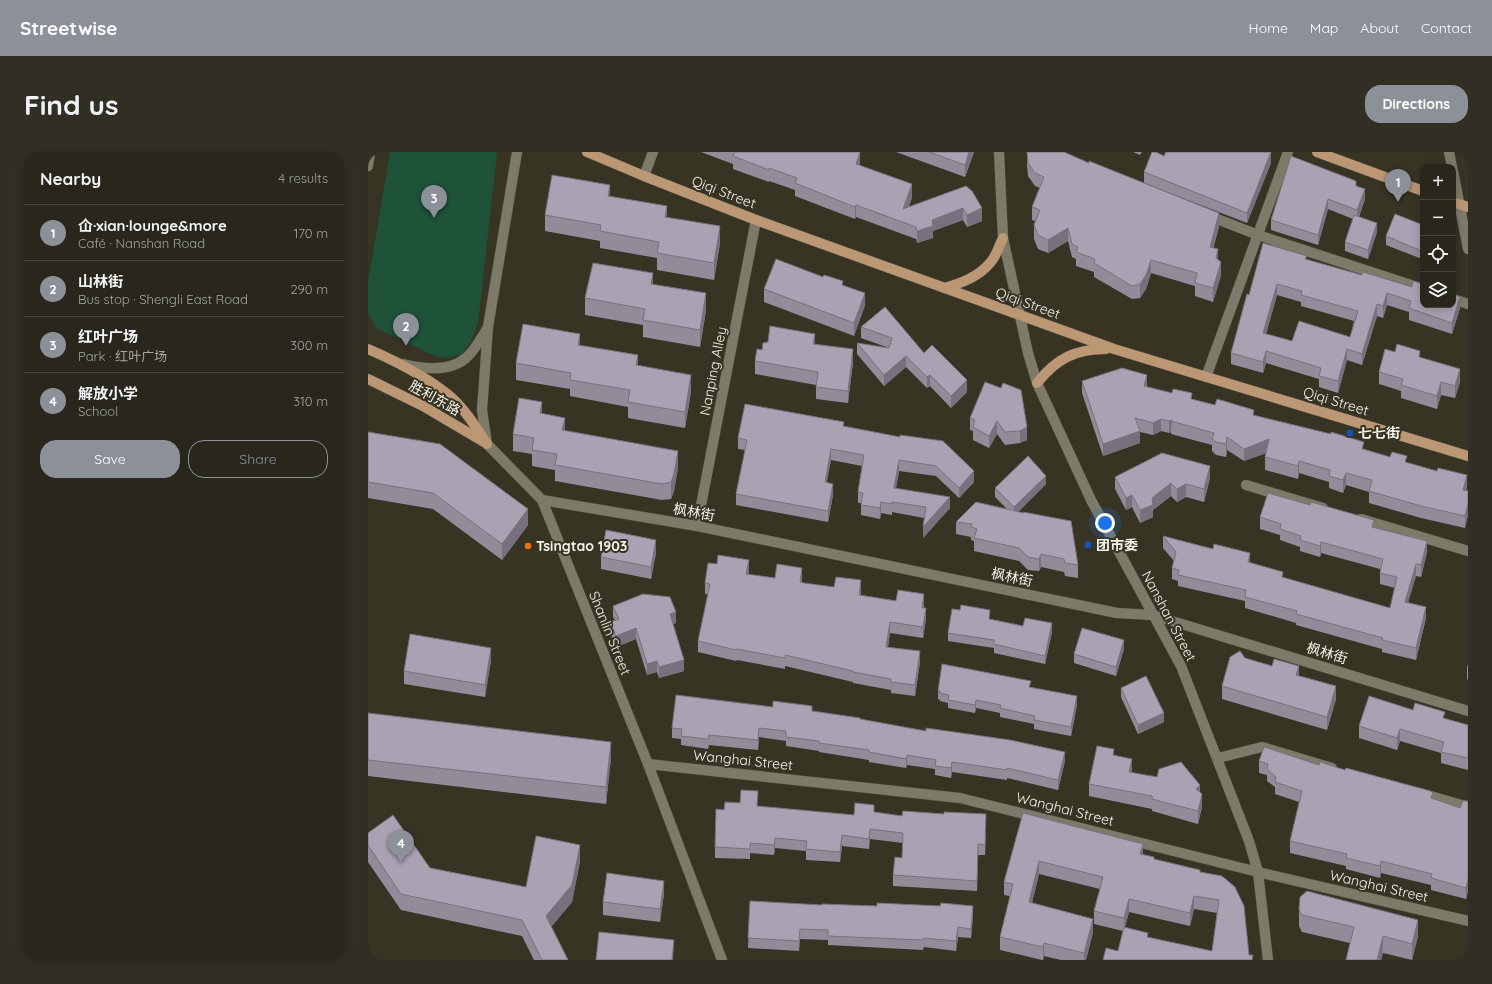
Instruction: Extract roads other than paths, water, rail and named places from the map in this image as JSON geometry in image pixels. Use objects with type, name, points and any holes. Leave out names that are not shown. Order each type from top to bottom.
[{"type":"main road","name":"Qiqi Street","points":[[587,152],[756,220],[1114,349],[1468,456]]},
{"type":"main road","points":[[1317,152],[1420,190]]},
{"type":"main road","points":[[944,288],[962,283],[979,274],[991,262],[1003,238]]},
{"type":"main road","points":[[368,349],[403,364],[447,394],[471,420],[487,444]]},
{"type":"main road","points":[[1037,383],[1045,373],[1074,353],[1090,349],[1114,349]]},
{"type":"main road","name":"胜利东路","points":[[368,379],[423,406],[487,444]]},
{"type":"street","points":[[368,166],[370,152]]},
{"type":"street","points":[[487,444],[482,410],[488,327],[517,152]]},
{"type":"street","points":[[644,176],[653,152]]},
{"type":"street","name":"Nanshan Street","points":[[1000,152],[1003,238],[1019,315],[1037,383],[1091,500],[1152,615],[1182,666],[1249,841],[1258,872],[1268,960]]},
{"type":"street","points":[[1206,377],[1288,152]]},
{"type":"street","points":[[1449,152],[1451,164]]},
{"type":"street","points":[[1456,186],[1468,249]]},
{"type":"street","points":[[1199,211],[1258,235],[1420,288]]},
{"type":"street","name":"Nanping Alley","points":[[697,526],[756,220]]},
{"type":"street","points":[[1456,300],[1468,304]]},
{"type":"street","points":[[403,364],[424,369],[440,368],[457,364],[467,357],[488,327]]},
{"type":"street","name":"Shanlin Street","points":[[487,444],[542,500],[648,764],[722,960]]},
{"type":"street","points":[[1246,485],[1330,510]]},
{"type":"street","name":"枫林街","points":[[542,500],[697,526],[1117,613],[1152,615],[1468,711]]},
{"type":"street","points":[[1353,517],[1468,552]]},
{"type":"street","points":[[1218,758],[1262,747],[1338,770]]},
{"type":"street","name":"Wanghai Street","points":[[648,764],[960,798],[1258,872],[1468,922]]},
{"type":"street","points":[[1407,790],[1468,807]]},
{"type":"place","name":"仚·xian·lounge&more","points":[[1398,202]]},
{"type":"place","name":"红叶广场","points":[[434,218]]},
{"type":"place","name":"山林街","points":[[406,346]]},
{"type":"place","name":"七七街","points":[[1350,433]]},
{"type":"place","name":"团市委","points":[[1088,545]]},
{"type":"place","name":"Tsingtao 1903","points":[[528,546]]},
{"type":"place","name":"解放小学","points":[[401,863]]}]
